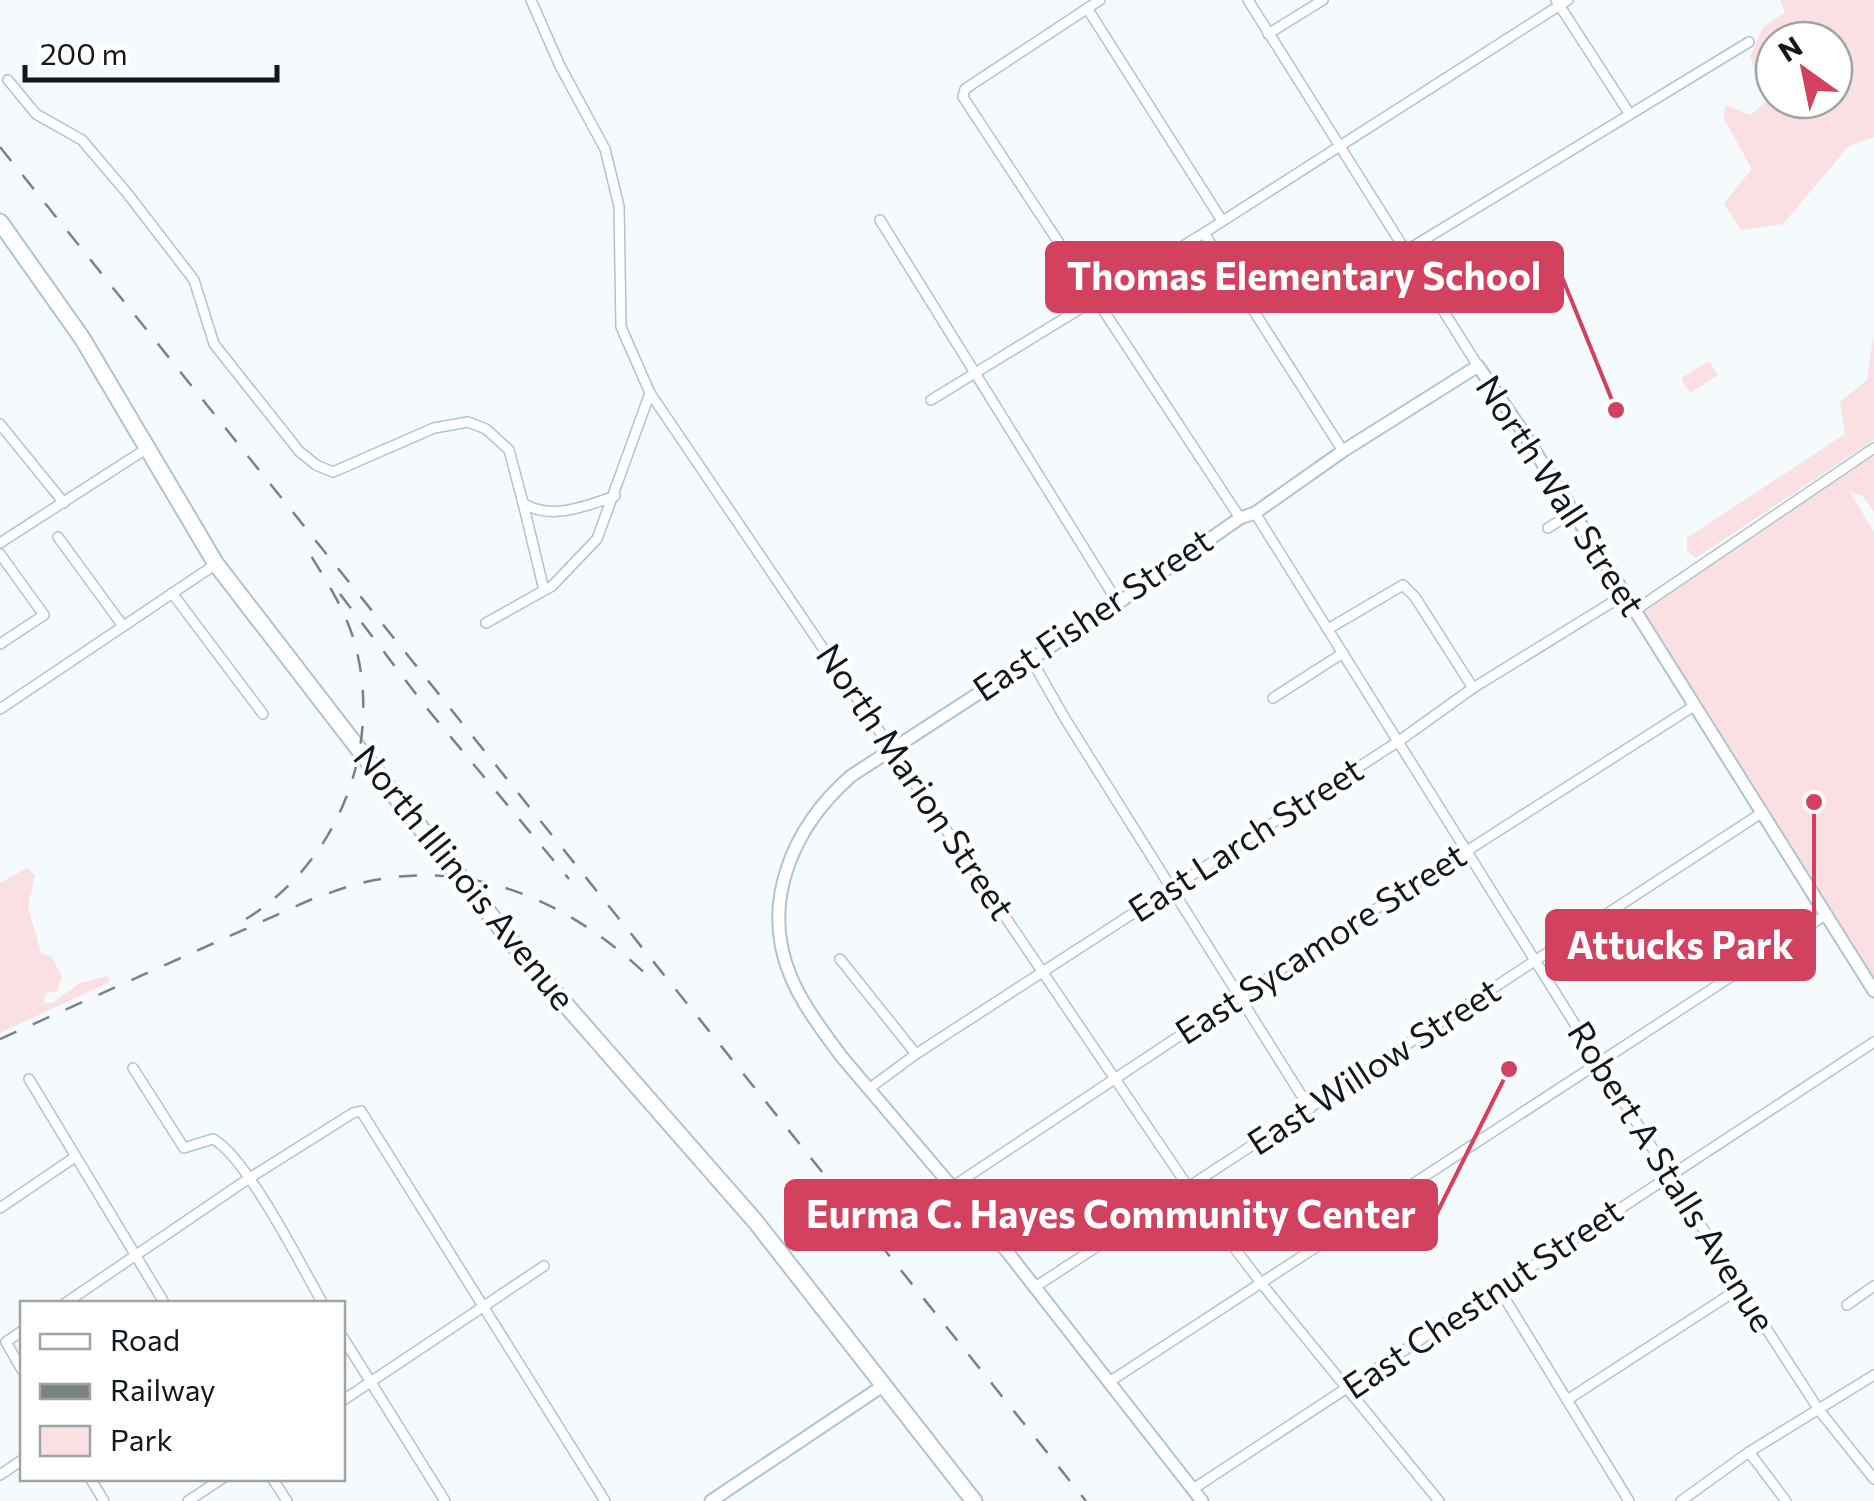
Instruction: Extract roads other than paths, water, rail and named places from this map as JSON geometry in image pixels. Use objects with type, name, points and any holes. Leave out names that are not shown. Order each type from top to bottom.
[{"type":"main road","name":"North Illinois Avenue","points":[[0,222],[82,338],[216,564],[524,957],[756,1221],[974,1501]]},
{"type":"street","name":"North Marion Street","points":[[531,0],[560,66],[606,150],[619,206],[620,328],[650,393],[1189,1188],[1440,1501]]},
{"type":"street","points":[[1100,0],[962,92],[1094,300],[1240,518]]},
{"type":"street","name":"North Wall Street","points":[[1248,0],[1874,991]]},
{"type":"street","points":[[1268,34],[1323,0]]},
{"type":"street","points":[[932,400],[1339,148],[1561,2],[1630,113]]},
{"type":"street","points":[[1087,8],[1222,219]]},
{"type":"street","points":[[1404,252],[1749,42]]},
{"type":"street","points":[[8,80],[36,114],[82,140],[128,193],[194,280],[214,344],[299,451],[316,465],[333,472],[434,428],[468,422],[486,429],[509,450],[544,590]]},
{"type":"street","points":[[880,220],[1118,602]]},
{"type":"street","points":[[1204,233],[1342,451]]},
{"type":"street","name":"East Fisher Street","points":[[1202,1501],[1036,1287],[816,1022],[791,978],[782,944],[783,882],[804,826],[825,798],[850,776],[1240,518],[1255,514],[1342,451],[1478,366]]},
{"type":"street","points":[[486,623],[544,590],[598,539],[650,393]]},
{"type":"street","points":[[0,424],[64,503]]},
{"type":"street","points":[[0,543],[146,448]]},
{"type":"street","points":[[1634,611],[1874,448]]},
{"type":"street","points":[[523,503],[534,510],[572,510],[614,496]]},
{"type":"street","points":[[1548,528],[1573,512]]},
{"type":"street","name":"Robert A Stalls Avenue","points":[[1255,514],[1740,1288],[1819,1410],[1874,1478]]},
{"type":"street","points":[[58,537],[123,626]]},
{"type":"street","points":[[0,554],[44,615],[0,644]]},
{"type":"street","points":[[0,708],[216,564]]},
{"type":"street","points":[[1328,629],[1403,584],[1473,688]]},
{"type":"street","points":[[172,592],[263,714]]},
{"type":"street","name":"East Larch Street","points":[[870,1088],[916,1054],[1399,741],[1473,688],[1624,595]]},
{"type":"street","points":[[1273,698],[1344,653]]},
{"type":"street","points":[[1031,659],[1310,1109]]},
{"type":"street","name":"East Sycamore Street","points":[[952,1187],[1241,995],[1694,706]]},
{"type":"street","name":"East Willow Street","points":[[1036,1287],[1763,812]]},
{"type":"street","points":[[1109,1382],[1827,914]]},
{"type":"street","points":[[840,959],[916,1054]]},
{"type":"street","name":"East Chestnut Street","points":[[1193,1489],[1874,1042]]},
{"type":"street","points":[[133,1068],[184,1148],[206,1140],[218,1141],[248,1179],[321,1301]]},
{"type":"street","points":[[28,1080],[163,1301]]},
{"type":"street","points":[[68,1301],[248,1179],[361,1111],[605,1501]]},
{"type":"street","points":[[0,1208],[75,1157]]},
{"type":"street","points":[[345,1399],[544,1266]]},
{"type":"street","points":[[1846,1304],[1874,1286]]},
{"type":"street","points":[[1567,1400],[1740,1288]]},
{"type":"street","points":[[1499,1289],[1629,1501]]},
{"type":"street","points":[[3,1341],[20,1367]]},
{"type":"street","points":[[345,1341],[445,1501]]},
{"type":"street","points":[[1680,1501],[1749,1452],[1874,1375]]},
{"type":"street","points":[[711,1501],[884,1385]]},
{"type":"street","points":[[1749,1452],[1786,1501]]},
{"type":"street","points":[[188,1501],[219,1481]]},
{"type":"railway","points":[[0,147],[1086,1501]]},
{"type":"railway","points":[[246,919],[277,896],[327,837],[356,767],[363,691],[357,652],[336,598],[306,548]]},
{"type":"railway","points":[[340,594],[425,706],[569,879]]},
{"type":"railway","points":[[0,1039],[310,900],[355,885],[402,876],[443,876],[519,892],[589,929],[652,980]]},
{"type":"place","name":"Thomas Elementary School","points":[[1616,410]]},
{"type":"place","name":"Attucks Park","points":[[1814,802]]},
{"type":"place","name":"Eurma C. Hayes Community Center","points":[[1509,1069]]}]
